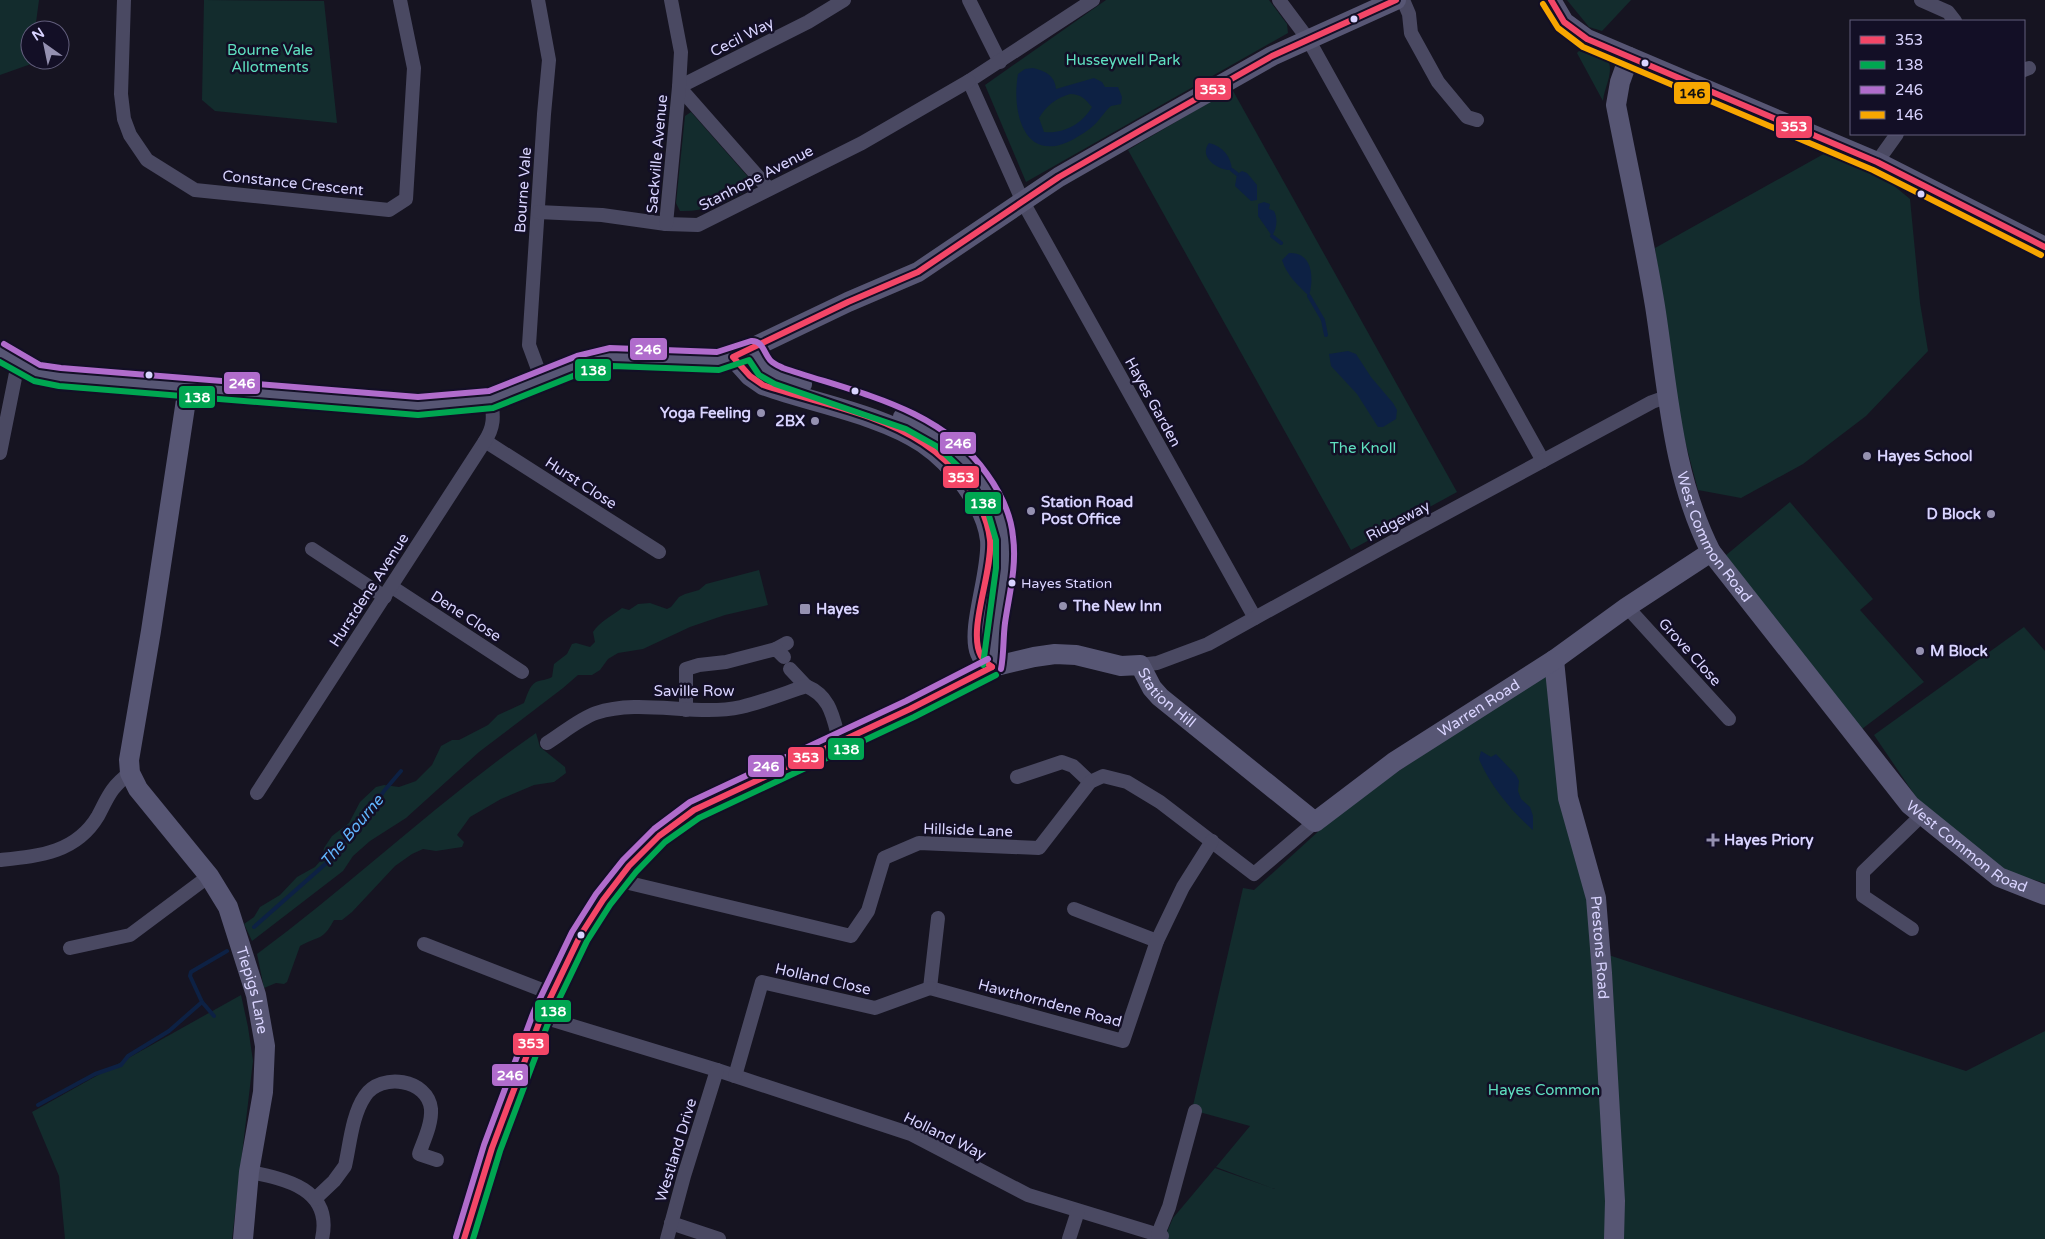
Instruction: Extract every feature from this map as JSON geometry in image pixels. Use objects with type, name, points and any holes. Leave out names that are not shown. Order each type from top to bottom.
[{"type":"street","name":"Constance Crescent","points":[[124,0],[121,94],[124,118],[130,135],[147,160],[195,190],[389,210],[406,199],[414,68],[400,0]]},
{"type":"street","name":"Bourne Vale","points":[[538,0],[549,60],[529,345],[542,380]]},
{"type":"street","name":"Sackville Avenue","points":[[666,224],[681,52],[671,0]]},
{"type":"street","name":"Cecil Way","points":[[679,87],[808,22],[844,0]]},
{"type":"street","points":[[969,0],[1000,62]]},
{"type":"street","name":"Stanhope Avenue","points":[[538,212],[602,215],[666,224],[698,225],[862,143],[1000,62],[1093,0]]},
{"type":"street","points":[[1279,0],[1308,39],[1543,461]]},
{"type":"street","points":[[0,352],[37,373],[60,377],[418,406],[491,400],[580,364],[611,358],[718,361],[753,349],[848,302],[918,272],[1059,177],[1141,130],[1272,56],[1396,0]]},
{"type":"street","points":[[1403,0],[1410,19],[1411,33],[1438,82],[1467,117],[1477,120]]},
{"type":"street","points":[[1551,0],[1564,22],[1586,39],[1877,162],[2045,247]]},
{"type":"street","points":[[1921,0],[1950,11]]},
{"type":"street","name":"West Common Road","points":[[1630,57],[1620,82],[1616,105],[1654,304],[1669,396],[1671,424],[1680,468],[1699,528],[1711,552],[1910,805],[1999,877],[2045,895]]},
{"type":"street","name":"Hayes Garden","points":[[968,81],[1023,202],[1255,618]]},
{"type":"street","name":"Sackville Avenue","points":[[679,87],[769,189]]},
{"type":"street","points":[[1877,162],[1896,135]]},
{"type":"street","points":[[733,357],[750,376],[763,385],[878,422],[910,435],[933,451],[962,481],[982,513],[990,538],[990,565],[980,616],[978,644],[982,658],[992,667],[995,656],[995,629],[1004,573],[1004,537],[997,509],[974,471],[952,448],[919,424],[899,415],[779,376],[765,368],[753,349]]},
{"type":"street","points":[[0,453],[2,426],[18,363]]},
{"type":"street","points":[[0,860],[48,854],[65,847],[86,831],[97,816],[107,796],[130,773],[129,760],[151,631],[188,387]]},
{"type":"street","name":"Ridgeway","points":[[1140,665],[1157,663],[1187,654],[1208,644],[1652,402],[1669,396]]},
{"type":"street","name":"Hurstdene Avenue","points":[[257,793],[493,428],[491,400]]},
{"type":"street","name":"Hurst Close","points":[[485,441],[659,552]]},
{"type":"street","name":"Dene Close","points":[[312,549],[522,672]]},
{"type":"street","name":"Warren Road","points":[[1212,841],[1254,874],[1315,822],[1394,762],[1554,660],[1711,552]]},
{"type":"street","name":"Grove Close","points":[[1627,608],[1729,719]]},
{"type":"street","name":"Station Hill","points":[[464,1239],[486,1166],[540,1016],[580,936],[605,896],[655,838],[694,810],[840,743],[992,667],[1034,656],[1055,654],[1076,655],[1121,666],[1140,665],[1152,688],[1160,697],[1315,822]]},
{"type":"street","points":[[686,710],[686,669],[699,665],[784,655],[806,686],[816,690],[825,698],[840,743]]},
{"type":"street","name":"Prestons Road","points":[[1554,660],[1568,798],[1596,898],[1615,1201],[1614,1239]]},
{"type":"street","name":"Saville Row","points":[[548,743],[585,718],[606,710],[649,707],[686,710],[740,707],[806,686]]},
{"type":"street","points":[[1017,777],[1062,762],[1073,766],[1090,782],[1103,776],[1127,782],[1160,802],[1212,841]]},
{"type":"street","name":"Tiepigs Lane","points":[[130,773],[138,789],[209,876],[228,907],[256,995],[265,1046],[263,1092],[249,1172],[244,1239]]},
{"type":"street","name":"Hillside Lane","points":[[620,877],[629,883],[851,936],[868,911],[884,858],[919,843],[1038,848],[1090,782]]},
{"type":"street","points":[[1912,928],[1862,896],[1863,872],[1922,815]]},
{"type":"street","name":"Hawthorndene Road","points":[[930,988],[1123,1041],[1157,941],[1183,887],[1212,841]]},
{"type":"street","points":[[70,948],[130,935],[209,876]]},
{"type":"street","points":[[1074,909],[1157,941]]},
{"type":"street","points":[[930,988],[938,918]]},
{"type":"street","points":[[424,944],[550,993]]},
{"type":"street","name":"Holland Close","points":[[735,1076],[762,982],[875,1008],[930,988]]},
{"type":"street","name":"Holland Way","points":[[540,1016],[717,1070],[910,1134],[1028,1195],[1160,1235],[1196,1111]]},
{"type":"street","name":"Westland Drive","points":[[667,1239],[717,1070]]},
{"type":"street","points":[[315,1199],[341,1174],[345,1166],[360,1104],[372,1088],[381,1082],[398,1081],[414,1087],[428,1099],[431,1108],[430,1117],[419,1154],[437,1160]]},
{"type":"street","points":[[249,1172],[295,1184],[315,1199],[322,1211],[324,1222],[322,1239]]},
{"type":"street","points":[[1068,1239],[1078,1211]]},
{"type":"street","points":[[671,1223],[719,1239]]},
{"type":"green space","points":[[0,0],[39,0],[36,20],[20,20],[20,68],[0,75]]},
{"type":"green space","name":"Bourne Vale Allotments","points":[[204,0],[324,1],[337,123],[215,111],[202,100]]},
{"type":"green space","name":"Husseywell Park","points":[[1106,0],[1269,0],[1287,24],[1288,33],[1026,182],[985,85]]},
{"type":"green space","points":[[1567,0],[1631,0],[1602,31],[1589,27]]},
{"type":"green space","points":[[1579,51],[1609,62],[1610,72],[1603,101],[1577,53]]},
{"type":"green space","name":"The Knoll","points":[[1232,89],[1457,492],[1351,550],[1128,150]]},
{"type":"green space","points":[[691,112],[749,178],[747,190],[731,198],[706,208],[680,211],[676,203],[685,116]]},
{"type":"green space","points":[[1829,151],[1893,185],[1910,199],[1920,303],[1928,351],[1866,416],[1803,464],[1741,498],[1698,490],[1680,422],[1655,248]]},
{"type":"green space","points":[[1790,502],[1873,599],[1860,610],[1924,682],[1862,729],[1725,556]]},
{"type":"green space","points":[[759,570],[768,605],[725,615],[690,627],[643,649],[618,653],[608,659],[600,670],[592,675],[578,675],[479,752],[406,818],[370,841],[353,856],[343,871],[252,941],[244,924],[254,917],[260,907],[280,895],[297,877],[315,867],[322,859],[324,848],[332,836],[349,823],[360,802],[376,787],[384,785],[399,787],[416,781],[432,765],[441,746],[452,740],[459,740],[488,725],[498,715],[524,703],[529,691],[536,682],[552,677],[554,664],[567,654],[572,644],[576,643],[590,647],[595,642],[593,632],[595,629],[622,608],[629,610],[638,604],[650,603],[667,609],[679,597],[699,590],[706,584]]},
{"type":"green space","points":[[2024,627],[2045,651],[2045,883],[2002,871],[1918,800],[1874,735]]},
{"type":"green space","name":"Hayes Common","points":[[1546,672],[1590,896],[1593,950],[1966,1071],[2045,1031],[2045,1239],[1164,1239],[1173,1218],[1215,1168],[1275,1189],[1216,1167],[1250,1126],[1192,1110],[1243,888],[1254,890],[1345,807]]},
{"type":"green space","points":[[536,733],[540,747],[565,767],[566,773],[554,782],[534,785],[501,799],[470,817],[457,835],[464,842],[462,847],[436,851],[423,849],[395,866],[352,912],[342,920],[334,920],[320,937],[300,946],[287,982],[284,984],[276,983],[264,988],[257,954],[327,900],[464,786]]},
{"type":"green space","points":[[241,995],[253,1061],[232,1239],[65,1239],[59,1176],[32,1112]]},
{"type":"water","points":[[1033,68],[1046,73],[1052,77],[1056,89],[1094,78],[1102,82],[1105,87],[1118,87],[1122,97],[1121,104],[1111,106],[1091,128],[1074,139],[1057,146],[1044,146],[1033,141],[1025,131],[1020,119],[1016,89],[1018,74],[1025,69]],"holes":[[[1070,94],[1077,95],[1092,107],[1088,113],[1072,127],[1059,131],[1044,132],[1039,118],[1052,103]]]},
{"type":"water","points":[[1209,143],[1222,149],[1230,161],[1232,170],[1221,168],[1211,162],[1206,153]]},
{"type":"water","points":[[1242,171],[1247,173],[1257,185],[1257,200],[1251,201],[1235,186],[1237,174]]},
{"type":"water","points":[[1264,202],[1270,204],[1269,209],[1274,211],[1276,217],[1276,227],[1272,236],[1258,216],[1258,204]]},
{"type":"water","points":[[1289,253],[1303,257],[1310,267],[1311,289],[1309,296],[1293,280],[1284,266],[1282,260]]},
{"type":"water","points":[[1348,351],[1356,354],[1397,410],[1396,419],[1383,427],[1378,427],[1357,394],[1331,366],[1329,354]]},
{"type":"water","points":[[1481,751],[1491,757],[1496,754],[1516,775],[1519,781],[1518,791],[1521,799],[1530,807],[1533,816],[1533,830],[1517,815],[1495,788],[1479,759]]},
{"type":"waterway","points":[[1232,170],[1237,174]]},
{"type":"waterway","points":[[1272,236],[1281,243]]},
{"type":"waterway","points":[[1309,296],[1323,320],[1326,335]]},
{"type":"waterway","name":"The Bourne","points":[[254,927],[331,859],[350,833],[370,813],[384,791],[401,771]]},
{"type":"waterway","name":"The Bourne","points":[[214,1016],[202,1002],[190,976],[191,972],[227,951]]},
{"type":"waterway","points":[[38,1105],[95,1074],[121,1065],[128,1056],[169,1031],[202,1002]]},
{"type":"transit line","name":"353","points":[[992,667],[981,656],[977,645],[978,616],[988,568],[990,540],[982,512],[967,485],[957,472],[935,451],[905,432],[886,423],[845,409],[763,385],[750,376],[733,357],[848,302],[918,272],[1059,177],[1141,130],[1272,56],[1396,0]]},
{"type":"transit line","name":"353","points":[[1551,0],[1564,22],[1587,39],[1877,162],[2045,247]]},
{"type":"transit line","name":"146","points":[[1543,4],[1558,28],[1583,47],[1873,170],[2041,255]]},
{"type":"transit line","name":"246","points":[[4,344],[40,365],[61,368],[418,397],[489,391],[577,356],[610,348],[717,352],[755,341],[761,345],[771,361],[783,368],[895,405],[921,418],[946,433],[968,451],[987,474],[1007,512],[1012,528],[1014,548],[1001,669]]},
{"type":"transit line","name":"138","points":[[0,362],[34,381],[59,386],[418,415],[493,408],[583,372],[612,366],[719,370],[749,360],[759,375],[775,384],[906,429],[938,447],[965,473],[987,509],[996,540],[996,568],[983,665]]},
{"type":"transit line","name":"246","points":[[456,1237],[484,1145],[534,1011],[572,932],[596,894],[623,860],[654,829],[690,802],[906,701],[988,659]]},
{"type":"transit line","name":"353","points":[[464,1239],[492,1148],[542,1015],[580,936],[603,900],[629,866],[659,836],[694,810],[910,709],[992,667]]},
{"type":"transit line","name":"138","points":[[473,1239],[500,1151],[550,1018],[587,941],[610,905],[636,872],[665,842],[699,818],[914,717],[996,675]]},
{"type":"place","name":"Yoga Feeling","points":[[761,413]]},
{"type":"place","name":"2BX","points":[[815,421]]},
{"type":"place","name":"Hayes School","points":[[1867,456]]},
{"type":"place","name":"Station Road Post Office","points":[[1031,511]]},
{"type":"place","name":"D Block","points":[[1991,514]]},
{"type":"place","name":"Hayes Station","points":[[1012,583]]},
{"type":"place","name":"The New Inn","points":[[1063,606]]},
{"type":"place","name":"Hayes","points":[[805,609]]},
{"type":"place","name":"M Block","points":[[1920,651]]},
{"type":"place","name":"Hayes Priory","points":[[1713,840]]}]
